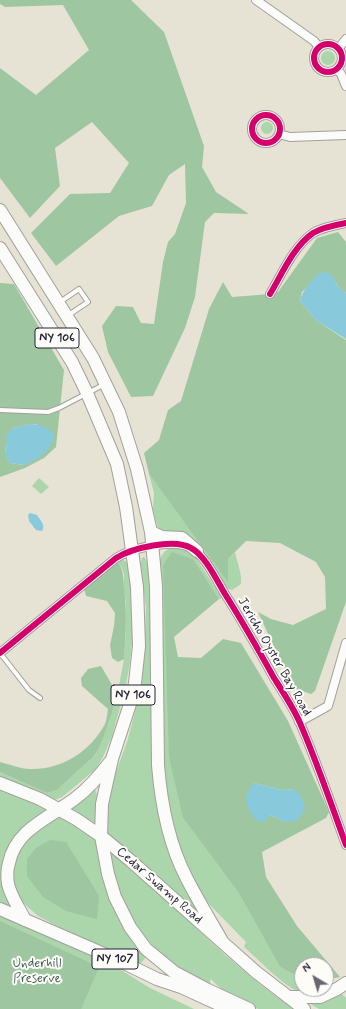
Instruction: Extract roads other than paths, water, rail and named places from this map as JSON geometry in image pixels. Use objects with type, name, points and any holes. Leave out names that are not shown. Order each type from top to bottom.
[{"type":"main road","name":"NY 106","points":[[0,210],[93,358],[119,412],[137,469],[151,532],[156,586],[158,765],[160,794],[166,822],[185,877],[222,941]]},
{"type":"main road","name":"NY 106","points":[[0,248],[72,362],[87,393],[116,464],[126,507],[137,587],[139,646],[135,683],[131,701],[112,759],[102,804],[101,836],[108,874],[115,898],[130,927],[146,949],[174,972],[249,1009]]},
{"type":"main road","points":[[24,285],[40,273]]},
{"type":"main road","points":[[151,532],[162,537],[182,538],[197,551]]},
{"type":"main road","points":[[25,920],[8,883],[7,869],[10,855],[16,844],[25,833],[76,798],[94,781],[112,759]]},
{"type":"main road","name":"Cedar Swamp Road","points":[[0,783],[40,799],[76,819],[101,836],[256,972],[304,1009]]},
{"type":"main road","name":"NY 107","points":[[0,909],[120,961],[157,980],[181,987],[229,1009]]},
{"type":"main road","points":[[288,997],[320,997],[346,983]]},
{"type":"street","points":[[256,0],[314,41],[319,47]]},
{"type":"street","points":[[339,48],[346,39]]},
{"type":"street","points":[[323,44],[331,44],[339,48],[342,61],[337,69],[323,72],[316,66],[313,58],[319,47],[323,44]]},
{"type":"street","points":[[337,69],[346,86]]},
{"type":"street","points":[[279,134],[290,137],[346,135]]},
{"type":"street","points":[[270,294],[292,257],[307,238],[330,226],[346,223]]},
{"type":"street","points":[[0,653],[124,553],[153,546],[181,544],[191,547],[197,551]]},
{"type":"street","name":"Jericho Oyster Bay Road","points":[[197,551],[207,564],[243,623],[299,722],[346,845]]},
{"type":"street","points":[[299,722],[328,706],[346,643]]},
{"type":"lane","points":[[59,303],[80,290],[88,302],[67,316]]},
{"type":"lane","points":[[0,410],[48,412],[106,384]]},
{"type":"lane","points":[[0,653],[29,690],[40,698]]},
{"type":"water","points":[[322,272],[332,274],[337,285],[346,293],[346,339],[317,321],[300,301],[308,285]]},
{"type":"water","points":[[31,424],[49,429],[54,433],[53,441],[46,452],[38,458],[24,465],[10,463],[6,455],[6,436],[13,428]]},
{"type":"water","points":[[30,513],[37,515],[41,521],[43,525],[42,531],[36,530],[29,521],[28,515]]},
{"type":"water","points":[[254,783],[282,790],[294,789],[301,796],[305,808],[298,820],[286,822],[270,815],[265,821],[259,822],[251,813],[246,802],[247,793]]},
{"type":"park label","name":"Underhill Preserve","points":[[37,972]]}]
